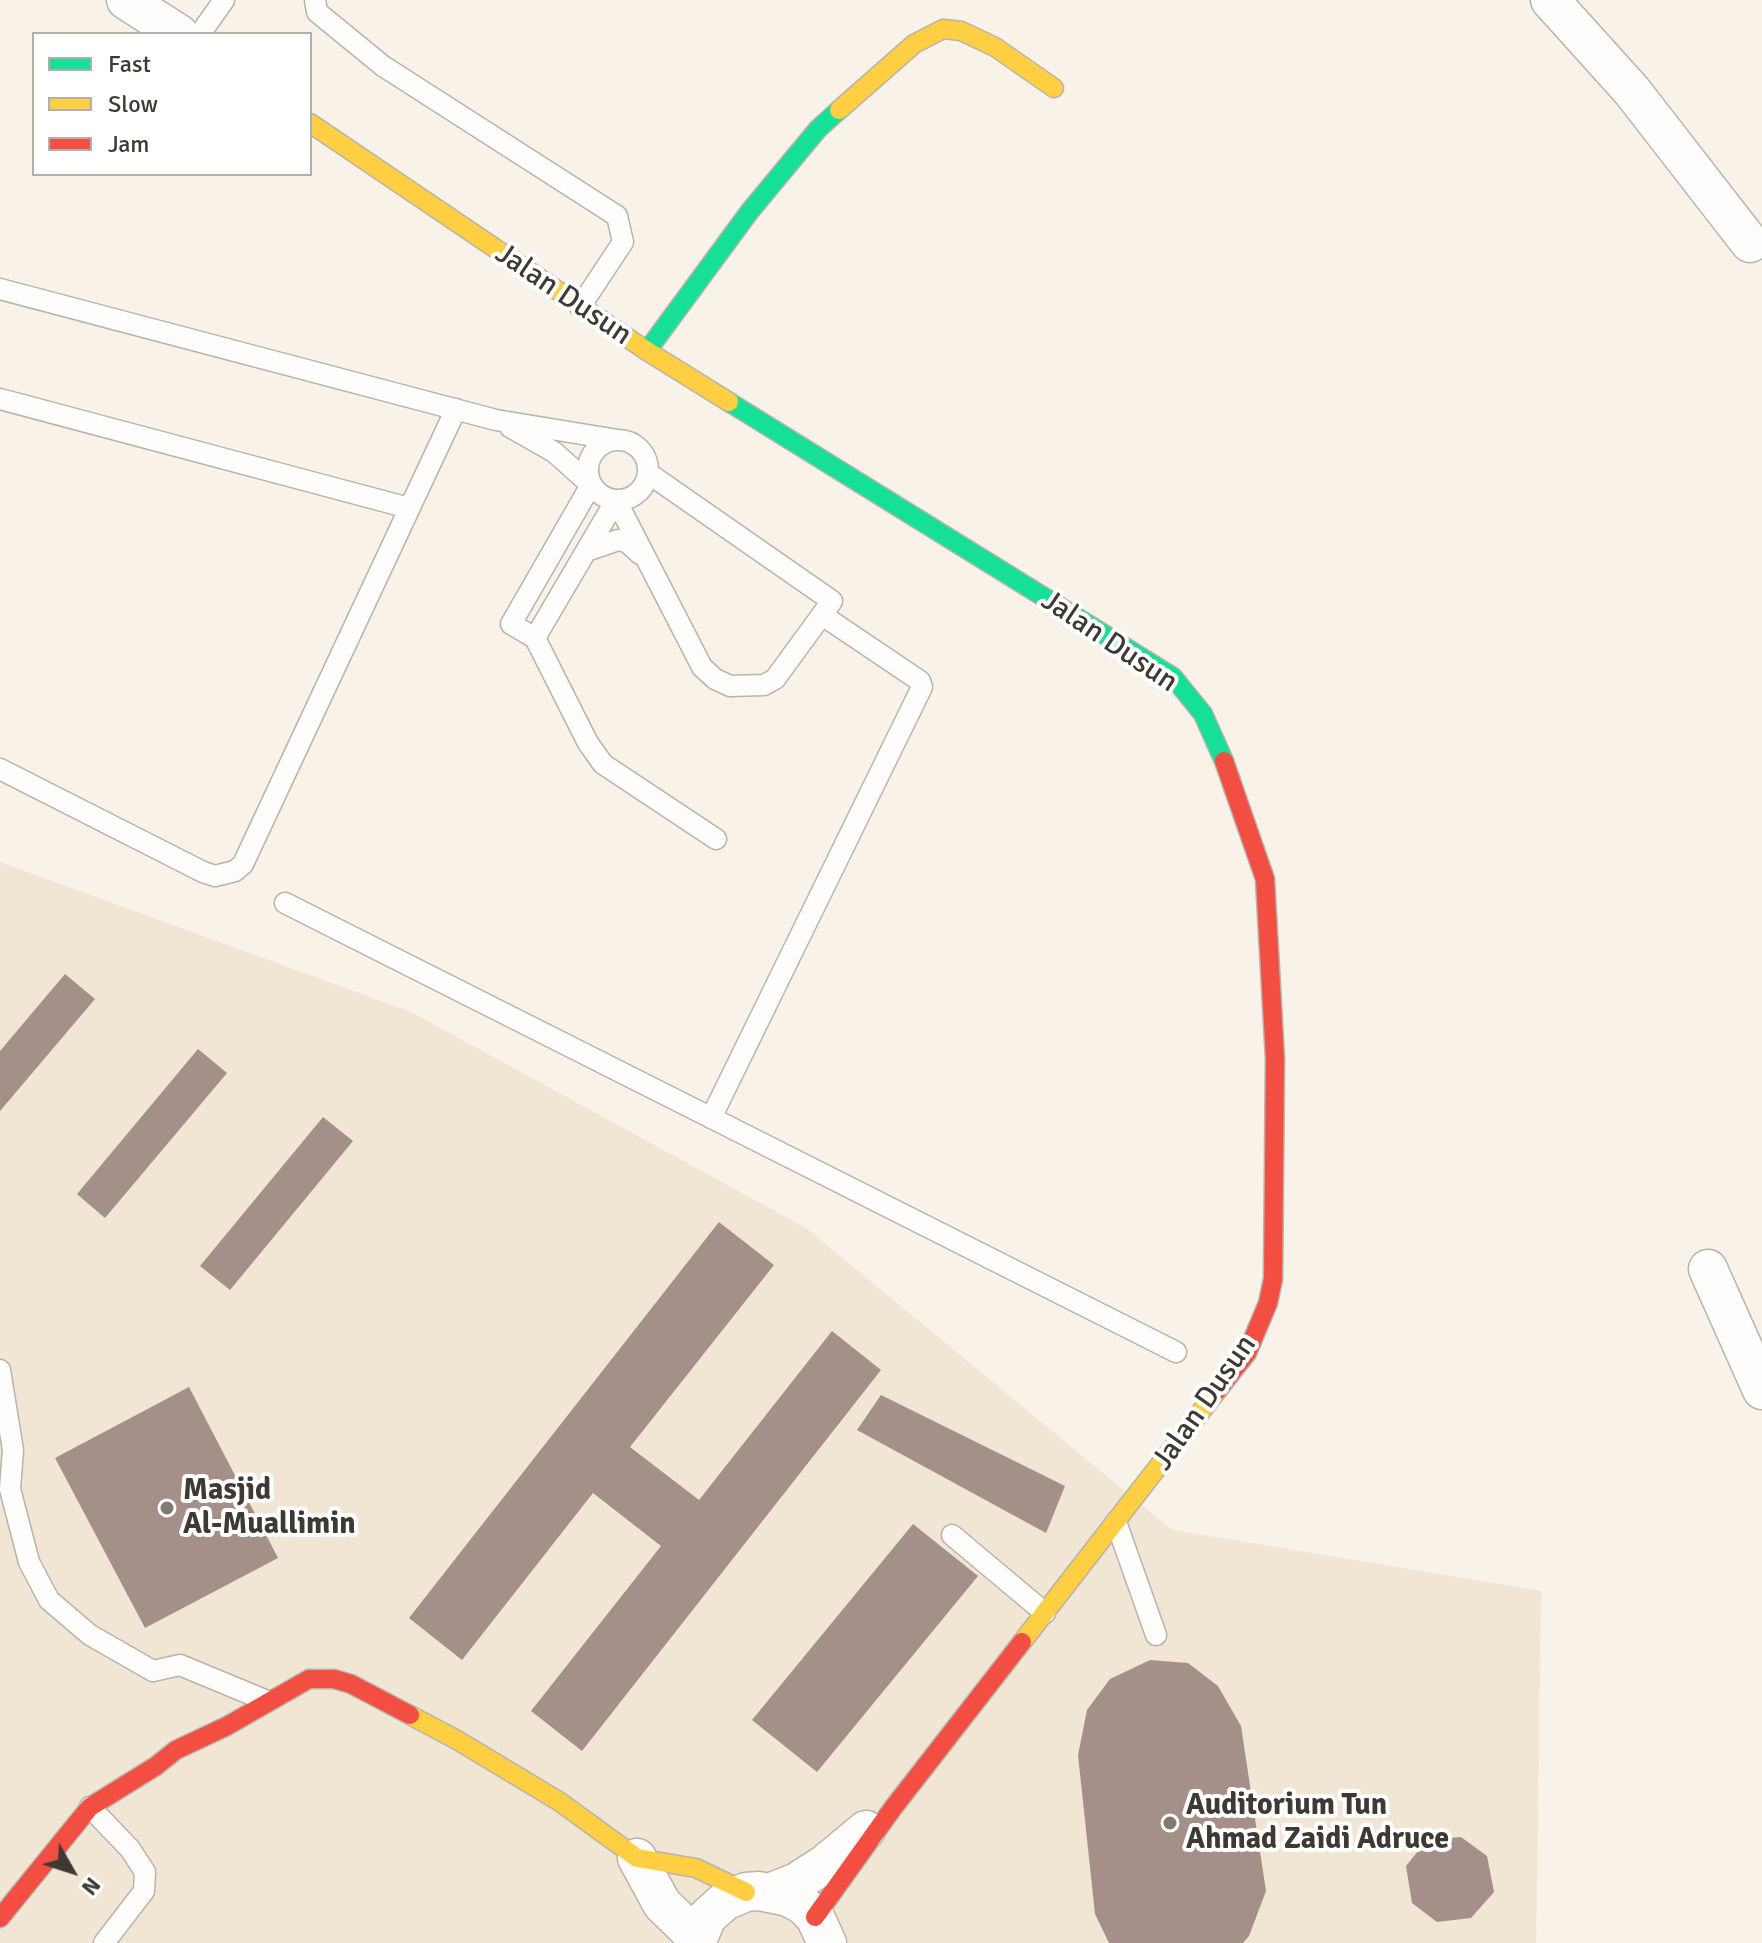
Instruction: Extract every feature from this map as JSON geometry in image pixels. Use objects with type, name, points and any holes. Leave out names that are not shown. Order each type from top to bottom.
[{"type":"street","points":[[126,0],[176,32]]},
{"type":"street","points":[[1550,0],[1632,91],[1750,243]]},
{"type":"street","points":[[647,351],[750,211],[818,129],[914,44],[943,29],[961,31],[995,47],[1054,88]]},
{"type":"street","name":"Jalan Dusun","points":[[312,124],[647,351],[1173,677],[1203,714],[1226,766],[1265,879],[1275,1059],[1273,1279],[1268,1303],[1247,1353],[893,1808],[821,1930]]},
{"type":"street","points":[[1708,1269],[1762,1390]]},
{"type":"street","points":[[0,1918],[90,1807],[176,1750],[227,1726],[309,1679],[334,1679],[351,1684],[457,1740],[560,1802],[637,1858],[662,1904],[696,1940],[707,1917],[725,1901],[797,1882],[825,1864],[893,1808]]},
{"type":"street","points":[[637,1858],[696,1868],[759,1892],[796,1901],[821,1930]]},
{"type":"lane","points":[[201,32],[224,0]]},
{"type":"lane","points":[[315,0],[317,12],[383,66],[617,216],[623,242],[580,307]]},
{"type":"lane","points":[[0,289],[496,420],[618,440],[638,447],[644,454],[648,473],[646,482],[634,496],[616,500],[598,493],[554,452],[496,420]]},
{"type":"lane","points":[[0,399],[409,508]]},
{"type":"lane","points":[[0,769],[203,872],[215,876],[235,871],[243,864],[456,409]]},
{"type":"lane","points":[[618,440],[599,447],[592,455],[589,464],[591,485],[511,624],[535,638],[588,743],[603,764],[716,839]]},
{"type":"lane","points":[[616,500],[702,667],[715,679],[740,688],[764,685],[775,679],[832,601],[648,473]]},
{"type":"lane","points":[[535,638],[616,500]]},
{"type":"lane","points":[[586,551],[618,540],[627,542],[646,560]]},
{"type":"lane","points":[[711,1118],[922,687],[920,681],[822,615]]},
{"type":"lane","points":[[285,903],[1176,1352]]},
{"type":"lane","points":[[0,1370],[13,1450],[6,1470],[10,1489],[29,1562],[49,1600],[90,1635],[153,1671],[180,1665],[267,1701]]},
{"type":"lane","points":[[1116,1522],[1156,1635]]},
{"type":"lane","points":[[952,1535],[1045,1613]]},
{"type":"lane","points":[[90,1807],[130,1849],[145,1872],[144,1891],[104,1943]]},
{"type":"shaded area","points":[[0,862],[411,1012],[806,1228],[1172,1530],[1541,1591],[1536,1943],[0,1943]]},
{"type":"building","points":[[65,974],[95,999],[0,1111],[0,1051]]},
{"type":"building","points":[[198,1049],[227,1073],[105,1218],[77,1194]]},
{"type":"building","points":[[323,1117],[353,1141],[230,1290],[200,1266]]},
{"type":"building","points":[[719,1222],[774,1265],[630,1447],[699,1500],[832,1331],[881,1370],[582,1751],[531,1711],[661,1546],[593,1493],[462,1660],[409,1618]]},
{"type":"building","name":"Masjid Al-Muallimin","points":[[189,1387],[278,1558],[145,1628],[55,1458]]},
{"type":"building","points":[[881,1395],[1065,1486],[1046,1533],[857,1430]]},
{"type":"building","points":[[913,1524],[978,1576],[817,1772],[752,1720]]},
{"type":"building","name":"Auditorium Tun Ahmad Zaidi Adruce","points":[[1150,1660],[1188,1663],[1218,1686],[1241,1726],[1266,1891],[1249,1936],[1243,1943],[1109,1943],[1095,1914],[1078,1755],[1087,1710],[1110,1679]]},
{"type":"building","points":[[1461,1837],[1487,1856],[1494,1892],[1471,1918],[1437,1922],[1412,1903],[1406,1866],[1427,1840]]},
{"type":"traffic: fast","points":[[647,351],[750,211],[818,129],[839,110]]},
{"type":"traffic: fast","points":[[729,402],[1173,677],[1203,714],[1224,761]]},
{"type":"traffic: slow","points":[[839,110],[914,44],[943,29],[961,31],[995,47],[1054,88]]},
{"type":"traffic: slow","points":[[312,124],[647,351],[729,402]]},
{"type":"traffic: slow","points":[[1022,1642],[1217,1391]]},
{"type":"traffic: slow","points":[[410,1715],[560,1802],[637,1858],[696,1868],[746,1892]]},
{"type":"traffic: jam","points":[[1217,1391],[1247,1353],[1268,1303],[1273,1279],[1275,1059],[1265,879],[1224,761]]},
{"type":"traffic: jam","points":[[815,1917],[893,1808],[1022,1642]]},
{"type":"traffic: jam","points":[[0,1918],[90,1807],[176,1750],[227,1726],[309,1679],[334,1679],[351,1684],[410,1715]]},
{"type":"place","name":"Masjid Al-Muallimin","points":[[167,1508]]},
{"type":"place","name":"Auditorium Tun Ahmad Zaidi Adruce","points":[[1170,1823]]}]
